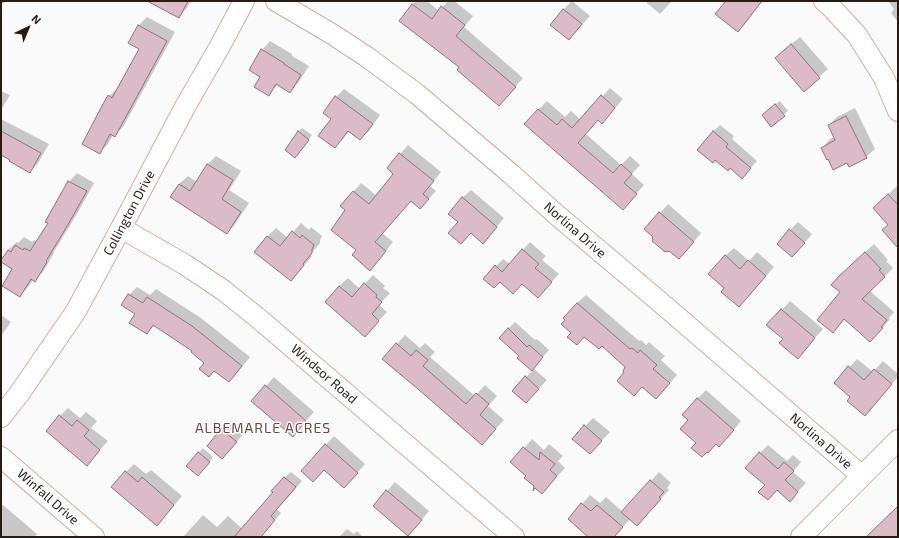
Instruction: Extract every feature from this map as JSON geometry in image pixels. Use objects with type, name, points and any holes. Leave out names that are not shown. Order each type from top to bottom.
[{"type":"street","name":"Collington Drive","points":[[1,417],[19,394],[76,311],[186,105],[244,1]]},
{"type":"street","name":"Norlina Drive","points":[[276,1],[326,30],[361,53],[417,94],[862,476]]},
{"type":"street","points":[[824,1],[857,35],[884,78],[898,111]]},
{"type":"street","name":"Windsor Road","points":[[121,228],[184,264],[222,290],[258,318],[514,537]]},
{"type":"street","points":[[801,537],[898,440]]},
{"type":"street","name":"Winfall Drive","points":[[1,458],[94,537]]},
{"type":"building","points":[[147,1],[188,1],[179,18]]},
{"type":"building","points":[[726,1],[762,1],[738,32],[715,14]]},
{"type":"building","points":[[412,4],[432,19],[441,6],[465,25],[456,36],[516,87],[499,106],[457,70],[459,67],[399,21]]},
{"type":"building","points":[[563,9],[582,24],[569,40],[550,25]]},
{"type":"building","points":[[138,25],[167,41],[115,137],[110,134],[100,154],[82,144],[108,95],[112,98],[139,49],[128,43]]},
{"type":"building","points":[[791,44],[820,78],[804,92],[775,58]]},
{"type":"building","points":[[261,49],[301,75],[290,93],[276,84],[269,96],[254,87],[260,77],[249,70]]},
{"type":"building","points":[[601,95],[615,108],[602,124],[598,120],[578,143],[613,173],[621,164],[632,174],[624,183],[637,194],[623,210],[524,124],[538,109],[557,125],[562,119],[572,128]]},
{"type":"building","points":[[335,96],[373,124],[360,140],[348,131],[335,148],[318,136],[331,119],[323,113]]},
{"type":"building","points":[[775,104],[785,116],[771,127],[762,115]]},
{"type":"building","points":[[846,116],[867,158],[849,167],[847,163],[833,170],[821,148],[835,140],[828,125]]},
{"type":"building","points":[[1,131],[41,153],[30,173],[1,155]]},
{"type":"building","points":[[298,131],[309,140],[295,158],[285,150]]},
{"type":"building","points":[[713,131],[728,144],[726,147],[751,168],[742,179],[730,168],[728,171],[715,160],[713,163],[697,150]]},
{"type":"building","points":[[399,153],[434,181],[423,194],[429,199],[420,209],[411,201],[375,242],[386,251],[370,271],[352,255],[356,250],[331,230],[345,210],[340,206],[353,191],[369,204],[393,174],[387,168]]},
{"type":"building","points":[[207,164],[233,180],[222,199],[241,212],[227,234],[170,197],[179,184],[190,191]]},
{"type":"building","points":[[68,181],[87,191],[35,282],[31,279],[20,297],[2,286],[12,269],[1,262],[1,260],[8,250],[11,252],[15,245],[23,250],[24,248],[30,251],[48,223],[45,222]]},
{"type":"building","points":[[888,194],[898,205],[898,248],[882,230],[888,225],[873,208]]},
{"type":"building","points":[[462,197],[497,227],[483,244],[471,233],[461,244],[448,233],[458,222],[448,214]]},
{"type":"building","points":[[659,212],[694,242],[679,259],[669,251],[665,252],[652,241],[653,237],[644,229]]},
{"type":"building","points":[[789,229],[805,243],[792,257],[777,244]]},
{"type":"building","points":[[292,231],[300,238],[302,235],[314,245],[312,253],[291,281],[254,252],[267,236],[280,246]]},
{"type":"building","points":[[522,249],[539,264],[535,268],[552,282],[538,298],[522,284],[513,294],[500,282],[494,288],[483,279],[495,265],[502,272]]},
{"type":"building","points":[[865,252],[881,269],[879,270],[885,277],[862,299],[887,320],[881,327],[883,328],[870,342],[844,319],[833,333],[817,320],[840,292],[831,285]]},
{"type":"building","points":[[725,255],[740,269],[748,260],[766,276],[739,307],[721,292],[724,288],[708,274]]},
{"type":"building","points":[[364,283],[382,302],[372,314],[379,321],[365,337],[325,302],[339,286],[352,297]]},
{"type":"building","points":[[128,294],[143,303],[147,297],[192,326],[242,366],[229,382],[214,371],[209,377],[199,369],[204,363],[191,352],[192,351],[153,325],[147,334],[129,323],[135,314],[121,305]]},
{"type":"building","points":[[577,303],[630,349],[632,348],[638,353],[640,350],[657,365],[653,369],[670,383],[656,399],[642,387],[634,396],[617,381],[624,372],[625,367],[602,346],[599,349],[584,337],[577,345],[567,337],[571,333],[561,324],[565,320],[563,318]]},
{"type":"building","points":[[781,309],[815,338],[798,359],[779,343],[783,339],[766,325]]},
{"type":"building","points":[[508,328],[527,347],[529,345],[543,357],[532,371],[517,358],[519,356],[499,338]]},
{"type":"building","points":[[396,343],[411,356],[416,350],[428,360],[423,366],[466,404],[476,393],[489,404],[480,415],[496,429],[482,445],[382,359]]},
{"type":"building","points":[[848,366],[864,380],[874,369],[892,384],[865,416],[847,401],[850,397],[834,383]]},
{"type":"building","points":[[525,376],[539,389],[526,403],[512,391]]},
{"type":"building","points":[[265,385],[306,421],[293,437],[251,401]]},
{"type":"building","points":[[697,398],[734,430],[719,447],[716,444],[702,457],[691,448],[696,443],[680,429],[688,420],[682,415]]},
{"type":"building","points":[[59,415],[72,426],[77,420],[89,430],[84,436],[100,450],[87,466],[46,431]]},
{"type":"building","points":[[584,425],[602,441],[590,454],[572,439]]},
{"type":"building","points":[[221,429],[237,442],[222,459],[207,446]]},
{"type":"building","points":[[325,444],[358,473],[344,488],[324,470],[313,482],[301,471]]},
{"type":"building","points":[[523,447],[539,460],[540,452],[555,464],[550,470],[557,476],[542,494],[535,488],[533,491],[534,486],[524,478],[526,476],[510,462]]},
{"type":"building","points":[[198,452],[210,462],[198,476],[186,466]]},
{"type":"building","points":[[759,452],[778,469],[784,462],[794,471],[785,480],[798,492],[790,502],[777,490],[768,500],[758,492],[765,485],[745,468]]},
{"type":"building","points":[[125,471],[138,482],[142,477],[174,505],[157,526],[111,487]]},
{"type":"building","points":[[284,477],[296,487],[271,516],[275,520],[261,537],[234,537],[273,492],[271,491]]},
{"type":"building","points":[[650,480],[664,492],[659,497],[661,499],[637,526],[621,512]]},
{"type":"building","points":[[386,490],[422,520],[408,536],[373,506]]},
{"type":"building","points":[[581,503],[591,511],[597,505],[623,527],[614,537],[588,537],[568,519]]},
{"type":"building","points":[[898,506],[898,537],[866,537]]},
{"type":"district","name":"ALBEMARLE ACRES","points":[[263,428]]}]
